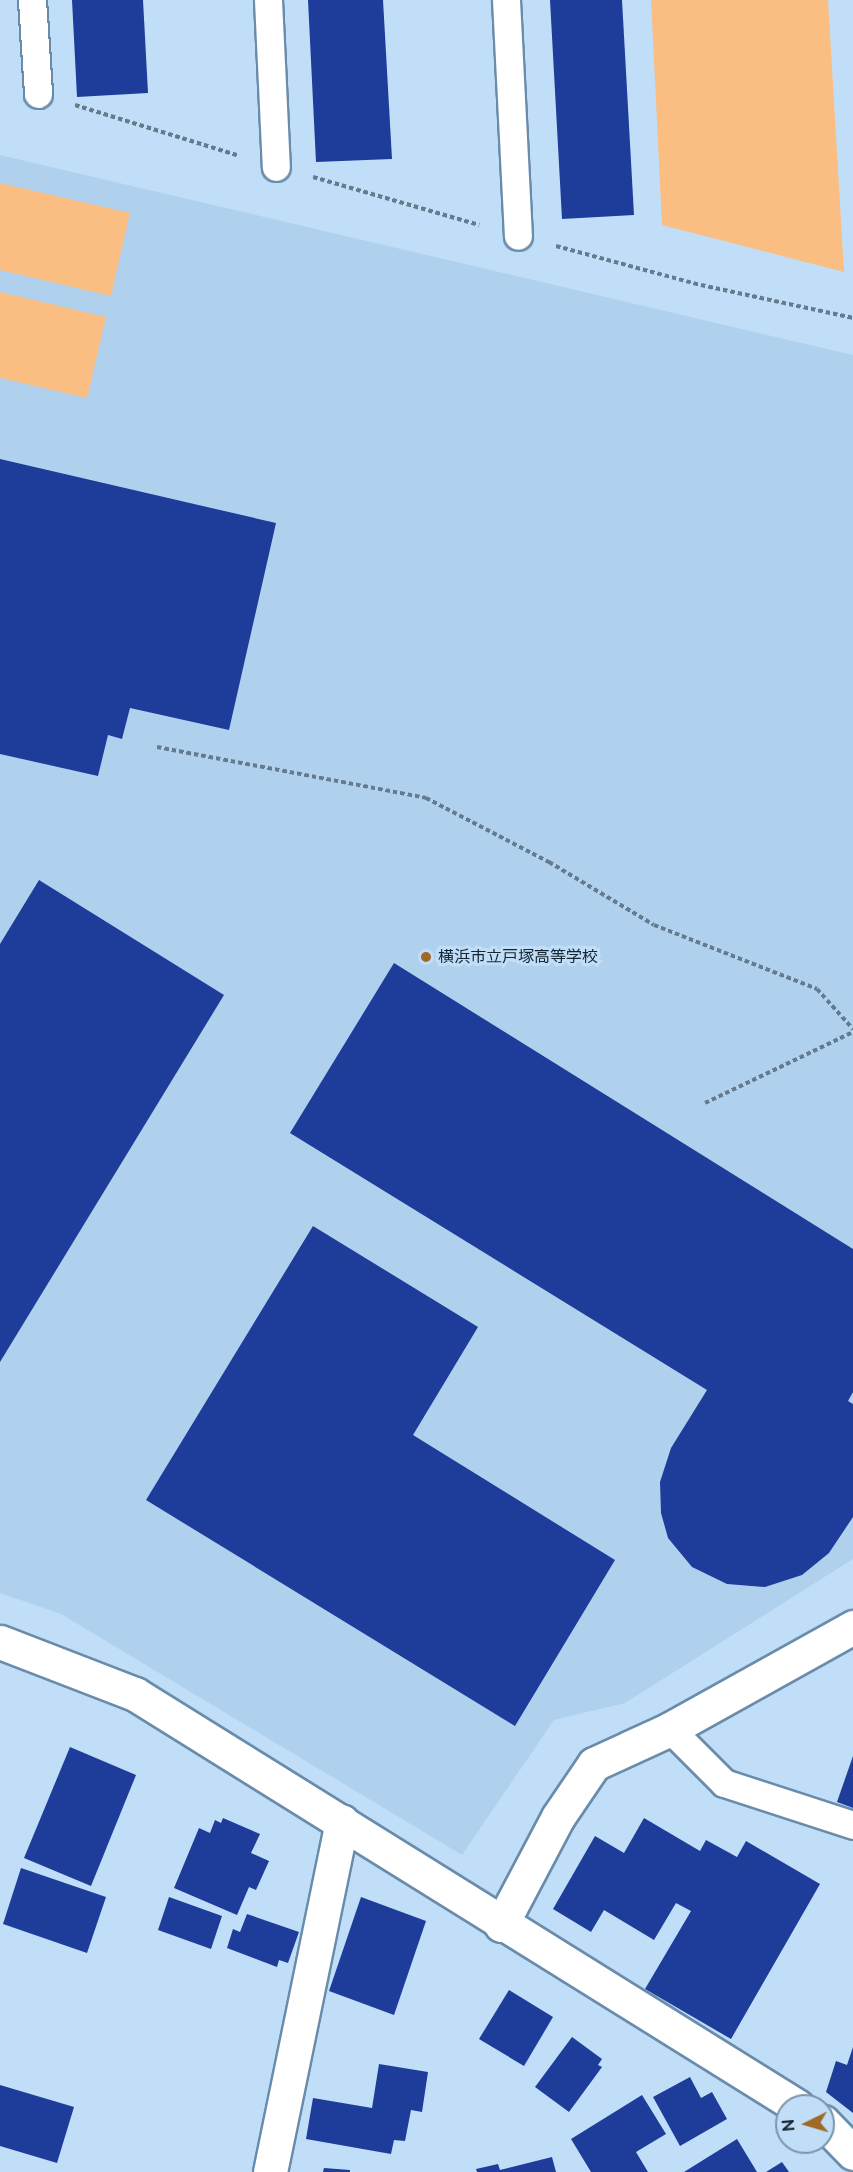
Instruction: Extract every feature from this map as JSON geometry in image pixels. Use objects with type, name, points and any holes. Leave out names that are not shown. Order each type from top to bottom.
[{"type":"street","points":[[501,1925],[558,1817],[594,1764],[670,1729],[853,1627]]},
{"type":"street","points":[[0,1642],[135,1694],[342,1821],[501,1925],[777,2094]]},
{"type":"street","points":[[270,2172],[342,1821]]},
{"type":"street","points":[[835,2134],[853,2153]]},
{"type":"lane","points":[[32,0],[38,94]]},
{"type":"lane","points":[[268,0],[276,167]]},
{"type":"lane","points":[[506,0],[518,237]]},
{"type":"lane","points":[[670,1729],[724,1783],[853,1825]]},
{"type":"path","points":[[38,94],[276,167],[518,237],[701,285],[853,318]]},
{"type":"path","points":[[157,747],[426,798],[549,862],[654,925],[817,989],[853,1030],[705,1102]]},
{"type":"shaded area","points":[[651,0],[828,0],[844,272],[662,225]]},
{"type":"shaded area","name":"横浜市立戸塚高等学校","points":[[0,155],[853,355],[853,1559],[625,1703],[554,1720],[462,1855],[61,1614],[0,1593]]},
{"type":"shaded area","points":[[0,183],[130,213],[111,296],[0,270]]},
{"type":"shaded area","points":[[0,292],[106,317],[87,398],[0,378]]},
{"type":"building","points":[[72,0],[143,0],[148,93],[77,97]]},
{"type":"building","points":[[308,0],[383,0],[392,159],[316,162]]},
{"type":"building","points":[[550,0],[622,0],[634,215],[562,219]]},
{"type":"building","points":[[0,459],[276,523],[229,730],[130,708],[122,739],[108,735],[98,776],[0,754]]},
{"type":"building","points":[[39,880],[224,995],[0,1362],[0,944]]},
{"type":"building","points":[[394,963],[853,1249],[853,1392],[848,1401],[853,1404],[853,1517],[829,1553],[802,1575],[765,1587],[727,1584],[692,1567],[668,1538],[661,1513],[660,1482],[671,1448],[707,1390],[290,1133]]},
{"type":"building","points":[[313,1226],[478,1327],[413,1435],[615,1560],[515,1726],[146,1500]]},
{"type":"building","points":[[70,1747],[136,1775],[91,1886],[24,1858]]},
{"type":"building","points":[[853,1756],[853,1808],[837,1802]]},
{"type":"building","points":[[223,1818],[260,1834],[251,1853],[269,1861],[256,1890],[249,1887],[237,1915],[174,1888],[199,1828],[210,1833],[215,1820],[221,1823]]},
{"type":"building","points":[[644,1818],[700,1851],[706,1840],[737,1857],[746,1841],[820,1884],[731,2039],[645,1989],[691,1911],[676,1903],[654,1940],[604,1910],[591,1932],[553,1909],[595,1836],[624,1853]]},
{"type":"building","points":[[21,1868],[106,1897],[87,1953],[3,1924]]},
{"type":"building","points":[[169,1897],[222,1916],[211,1949],[158,1930]]},
{"type":"building","points":[[361,1897],[426,1921],[394,2015],[329,1991]]},
{"type":"building","points":[[247,1914],[299,1932],[288,1963],[279,1960],[277,1967],[227,1948],[233,1929],[240,1932]]},
{"type":"building","points":[[509,1990],[553,2017],[524,2066],[479,2039]]},
{"type":"building","points":[[572,2037],[602,2059],[598,2065],[602,2067],[569,2112],[535,2087]]},
{"type":"building","points":[[853,2047],[853,2113],[835,2099],[835,2094],[826,2092],[836,2061],[847,2065]]},
{"type":"building","points":[[379,2064],[428,2072],[422,2112],[411,2110],[405,2141],[394,2140],[391,2154],[306,2139],[313,2098],[372,2108]]},
{"type":"building","points":[[690,2077],[701,2098],[712,2092],[727,2119],[680,2146],[653,2097]]},
{"type":"building","points":[[0,2085],[74,2107],[57,2163],[0,2146]]},
{"type":"building","points":[[642,2095],[666,2134],[636,2152],[648,2172],[591,2172],[571,2139]]},
{"type":"building","points":[[737,2139],[757,2172],[684,2172]]},
{"type":"building","points":[[552,2157],[556,2172],[477,2172],[476,2169],[498,2164],[500,2170]]},
{"type":"building","points":[[782,2162],[789,2172],[766,2172]]},
{"type":"building","points":[[324,2168],[350,2170],[350,2172],[323,2172]]},
{"type":"place","name":"横浜市立戸塚高等学校","points":[[426,957]]}]
